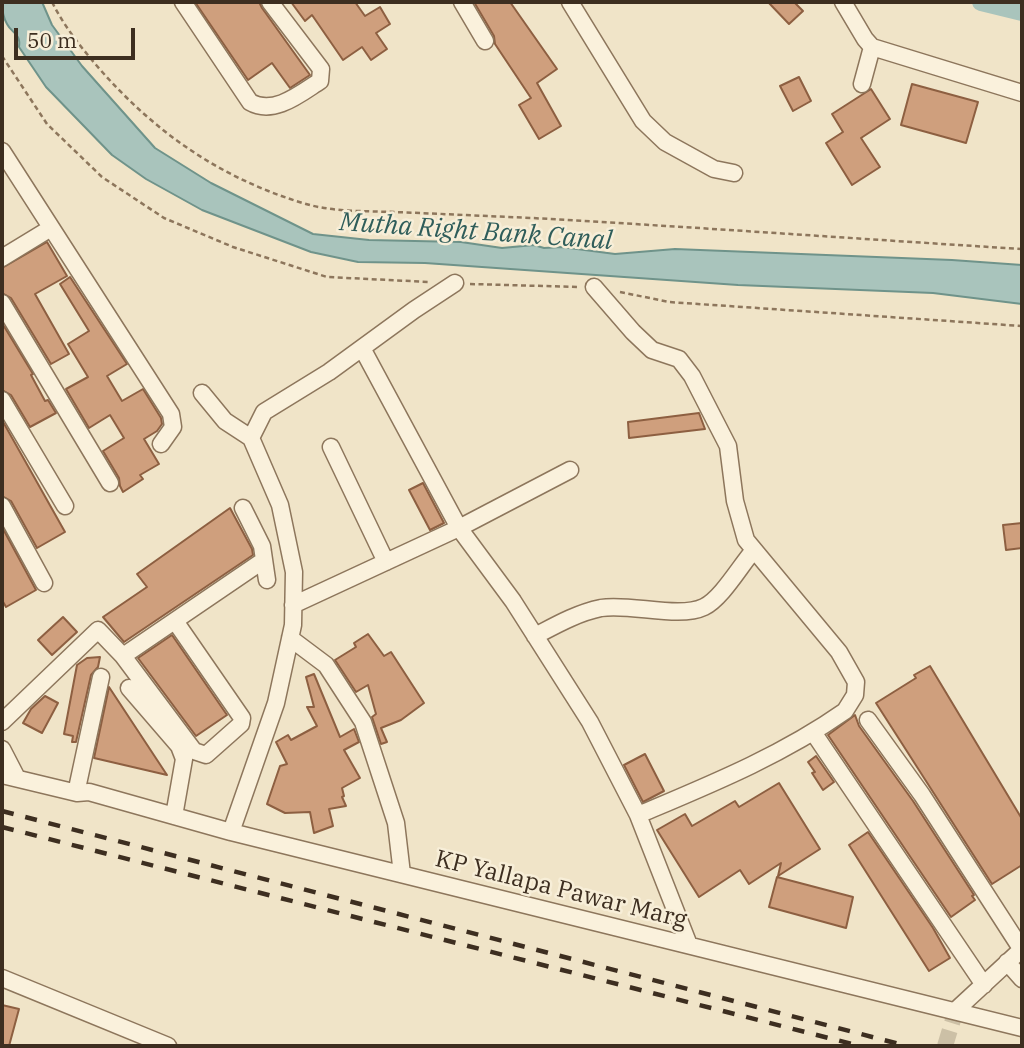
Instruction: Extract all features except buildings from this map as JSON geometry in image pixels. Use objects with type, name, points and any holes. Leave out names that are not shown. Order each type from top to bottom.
[{"type":"street","points":[[183,2],[250,102],[255,105],[283,104],[320,81],[322,74],[321,69],[270,2]]},
{"type":"street","points":[[282,2],[315,50]]},
{"type":"street","points":[[462,2],[485,41]]},
{"type":"street","points":[[570,2],[643,121],[665,142],[714,169],[734,173]]},
{"type":"street","points":[[843,2],[864,39],[872,47],[1022,93]]},
{"type":"street","points":[[862,84],[872,47]]},
{"type":"street","points":[[2,151],[171,414],[173,427],[161,444]]},
{"type":"street","points":[[2,258],[51,228]]},
{"type":"street","points":[[251,438],[264,412],[328,372],[455,283]]},
{"type":"street","points":[[594,287],[652,351],[680,359],[692,376],[728,446],[735,501],[746,540],[839,652],[856,682],[855,695],[845,711],[813,732],[724,779],[638,815]]},
{"type":"street","points":[[2,303],[110,483]]},
{"type":"street","points":[[362,348],[459,528],[513,601],[590,722],[638,815],[689,945]]},
{"type":"street","points":[[202,393],[225,421],[251,438],[280,505],[294,572],[290,638],[276,703],[230,832]]},
{"type":"street","points":[[2,400],[65,506]]},
{"type":"street","points":[[331,447],[386,562]]},
{"type":"street","points":[[293,605],[459,528],[570,470]]},
{"type":"street","points":[[2,506],[44,583]]},
{"type":"street","points":[[243,508],[254,527],[267,580]]},
{"type":"street","points":[[536,636],[578,615],[602,608],[690,611],[705,607],[720,593],[754,550]]},
{"type":"street","points":[[123,656],[264,560]]},
{"type":"street","points":[[2,722],[98,630],[123,656],[194,751],[206,755],[241,723],[242,718],[174,621]]},
{"type":"street","points":[[290,638],[326,666],[363,722],[396,822],[402,874]]},
{"type":"street","points":[[83,788],[101,677]]},
{"type":"street","points":[[129,688],[179,746],[184,759],[174,816]]},
{"type":"street","points":[[867,720],[922,796],[1022,950],[956,1010]]},
{"type":"street","points":[[813,732],[984,985]]},
{"type":"street","points":[[2,749],[8,772]]},
{"type":"street","name":"KP Yallapa Pawar Marg","points":[[8,772],[77,793],[83,788],[230,832],[1022,1028]]},
{"type":"street","points":[[1007,962],[1022,979]]},
{"type":"street","points":[[2,978],[168,1046]]},
{"type":"path","points":[[52,2],[85,53],[120,93],[166,135],[205,161],[253,184],[307,204],[348,210],[534,218],[1022,249]]},
{"type":"path","points":[[2,56],[47,124],[102,177],[164,218],[233,247],[327,276],[594,287],[669,302],[1022,326]]},
{"type":"water","points":[[2,2],[42,2],[52,25],[82,66],[155,148],[211,183],[313,234],[369,240],[461,242],[502,248],[534,245],[615,254],[675,249],[1022,265],[1022,304],[933,293],[738,285],[425,263],[358,262],[311,252],[202,210],[146,179],[112,155],[46,87],[19,47],[17,36],[7,24]]},
{"type":"waterway","points":[[981,2],[1022,12]]},
{"type":"tunnel","points":[[945,1046],[956,1010]]},
{"type":"railway","points":[[2,811],[907,1046]]},
{"type":"railway","points":[[2,827],[860,1046]]},
{"type":"water label","name":"Mutha Right Bank Canal","points":[[476,232]]}]
